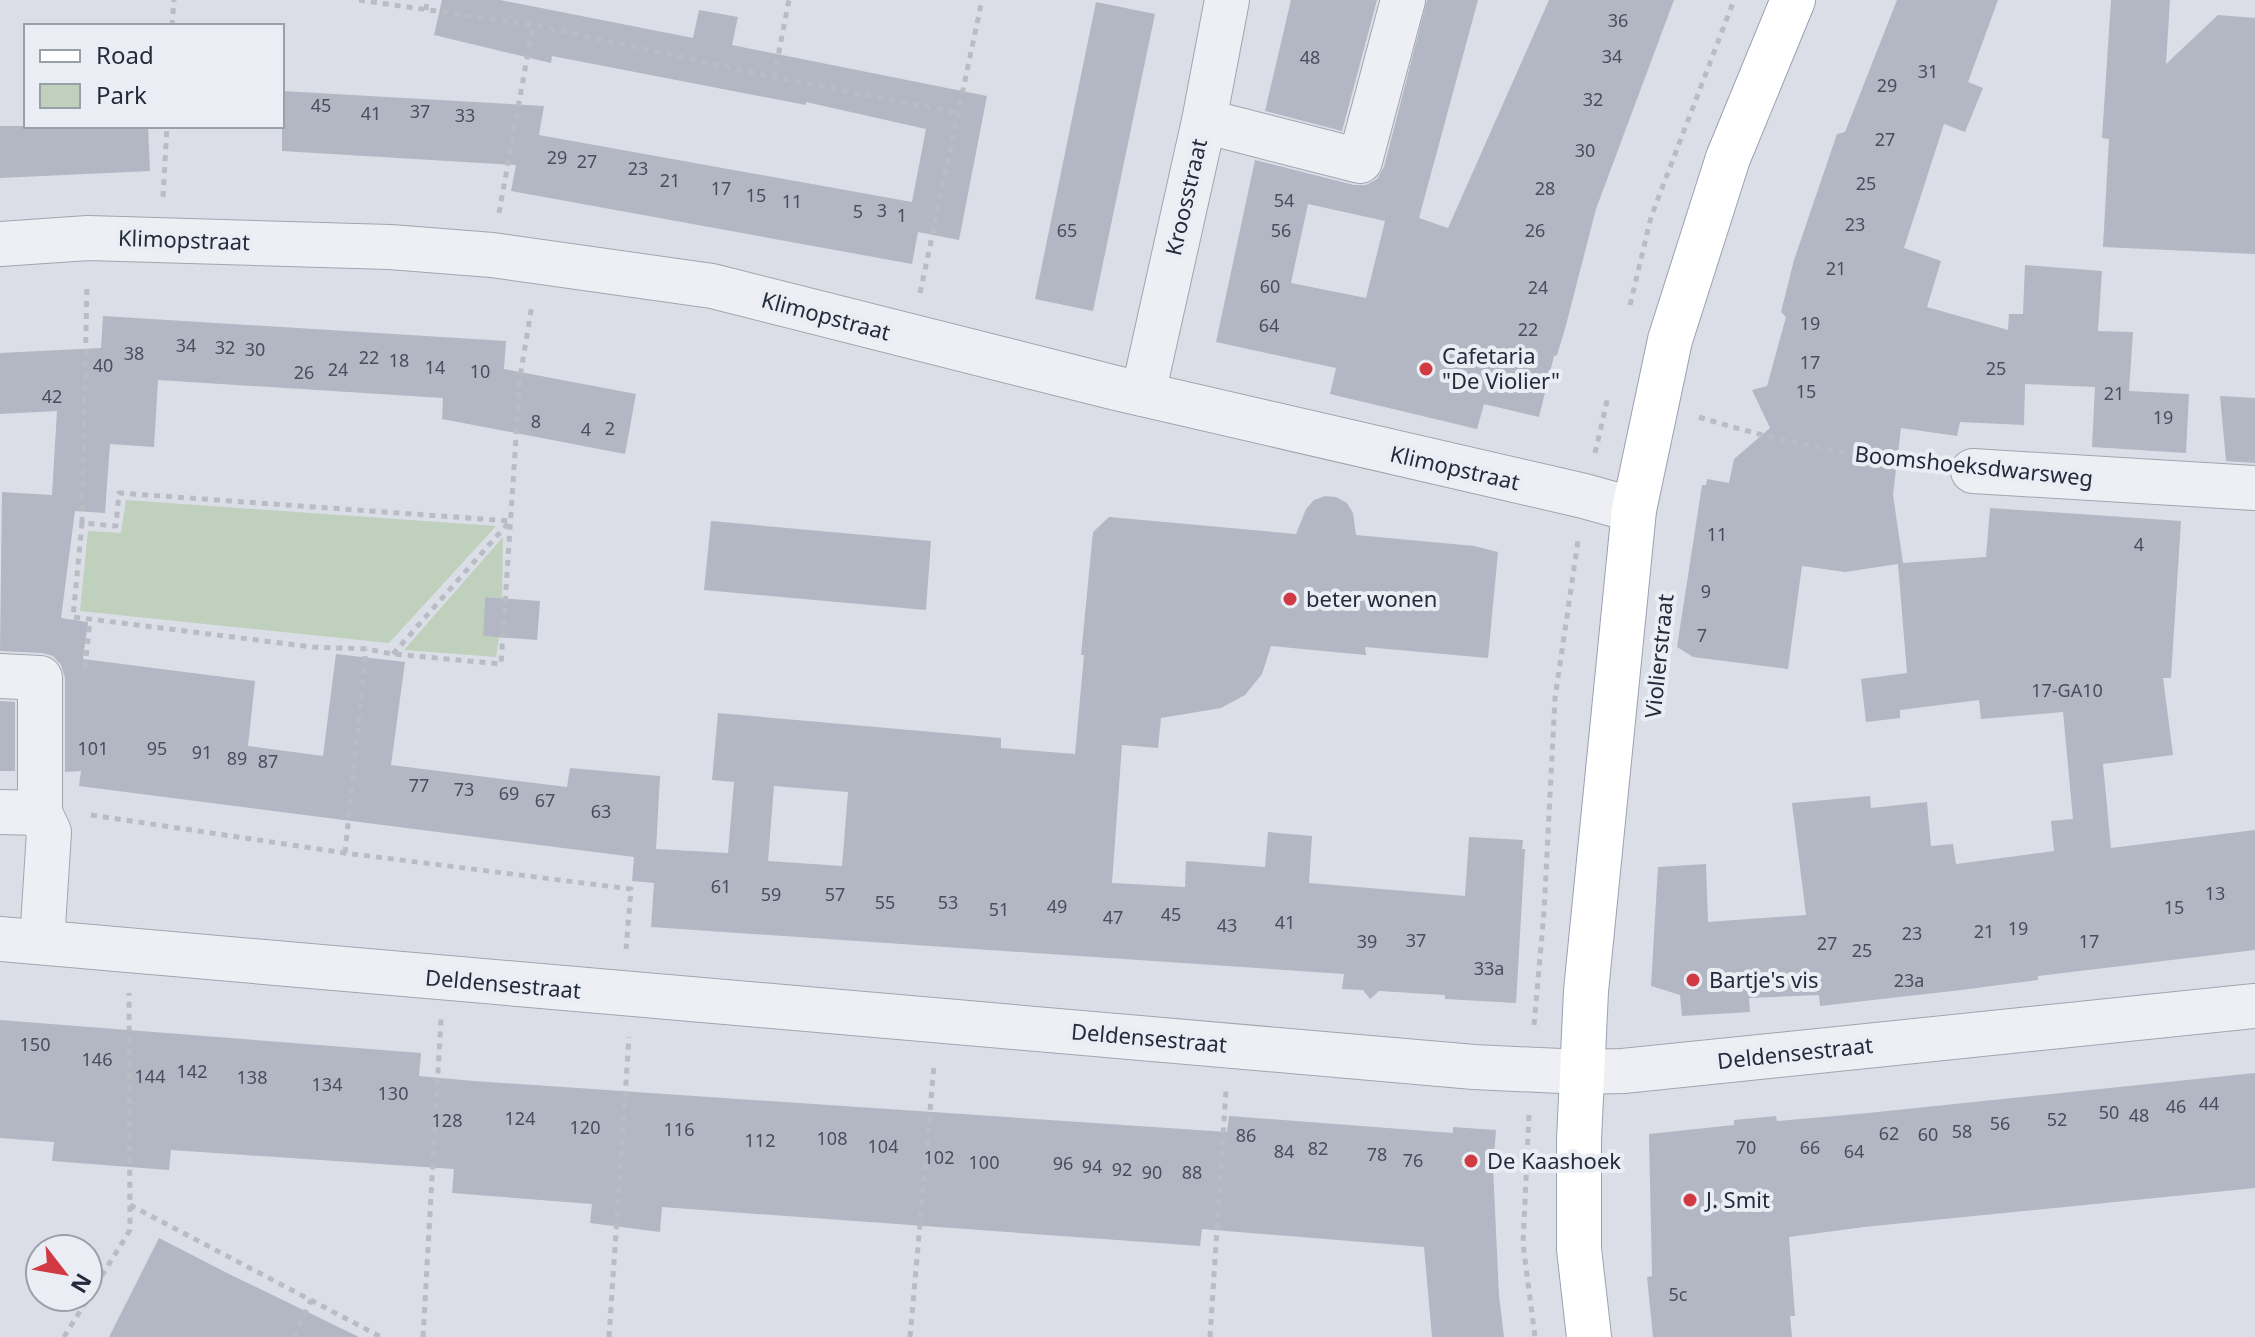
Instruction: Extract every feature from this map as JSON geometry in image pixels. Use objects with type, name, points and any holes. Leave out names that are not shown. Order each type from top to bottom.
[{"type":"main road","name":"Violierstraat","points":[[1589,1337],[1579,1249],[1582,1072],[1588,976],[1634,510],[1670,340],[1728,158],[1793,0]]},
{"type":"street","name":"Kroosstraat","points":[[1143,394],[1204,121],[1227,0]]},
{"type":"street","points":[[1204,121],[1360,161],[1403,0]]},
{"type":"street","name":"Klimopstraat","points":[[0,244],[88,238],[390,247],[492,255],[712,286],[911,338],[1634,510]]},
{"type":"street","name":"Boomshoeksdwarsweg","points":[[1973,471],[2255,488]]},
{"type":"street","name":"Deldensestraat","points":[[0,676],[40,678],[20,812],[49,832],[21,941],[1474,1067],[1582,1072],[1623,1071],[2255,1006]]},
{"type":"path","points":[[172,24],[174,0]]},
{"type":"path","points":[[359,0],[533,25],[958,113]]},
{"type":"path","points":[[426,10],[427,0]]},
{"type":"path","points":[[774,77],[789,0]]},
{"type":"path","points":[[911,338],[982,0]]},
{"type":"path","points":[[492,255],[533,25]]},
{"type":"path","points":[[160,239],[167,128]]},
{"type":"path","points":[[88,238],[82,523],[73,617],[313,647],[366,649],[501,664],[520,377],[539,261]]},
{"type":"path","name":"Boomshoeksdwarsweg","points":[[1695,431],[1698,416],[1740,430],[1825,450],[1973,471]]},
{"type":"path","points":[[82,523],[116,526],[119,493],[510,521]]},
{"type":"path","points":[[393,654],[510,521]]},
{"type":"path","points":[[345,853],[366,649]]},
{"type":"path","points":[[20,812],[72,812],[345,853],[631,889],[609,1337]]},
{"type":"path","points":[[64,1337],[130,1230],[129,952]]},
{"type":"path","points":[[423,1337],[443,979]]},
{"type":"path","points":[[910,1337],[938,1020]]},
{"type":"path","points":[[1210,1337],[1229,1045]]},
{"type":"path","points":[[130,1205],[381,1337]]},
{"type":"path","points":[[294,1337],[311,1300]]},
{"type":"green space","points":[[126,500],[496,526],[389,643],[80,611],[88,531],[121,533]]},
{"type":"green space","points":[[503,537],[502,598],[485,597],[483,636],[499,637],[496,657],[404,650]]},
{"type":"building","points":[[442,0],[500,0],[693,38],[699,10],[738,17],[732,45],[987,96],[959,240],[918,232],[912,264],[511,191],[516,165],[282,151],[284,91],[544,106],[539,135],[912,202],[926,129],[806,102],[806,105],[552,56],[551,63],[434,35]]},
{"type":"building","points":[[1291,0],[1377,0],[1342,131],[1265,111]]},
{"type":"building","points":[[1427,0],[1478,0],[1419,218],[1448,228],[1549,0],[1674,0],[1596,209],[1539,417],[1484,404],[1477,429],[1330,394],[1336,368],[1216,342],[1255,160],[1354,185],[1366,185],[1377,179],[1384,167]],"holes":[[[1308,204],[1385,221],[1366,298],[1291,283]]]},
{"type":"building","points":[[1897,0],[1998,0],[1968,82],[1983,88],[1965,132],[1944,124],[1904,248],[1941,261],[1927,307],[2008,330],[2009,314],[2023,314],[2025,265],[2102,271],[2098,331],[2133,332],[2129,391],[2189,394],[2186,453],[2092,447],[2095,387],[2025,384],[2024,425],[1960,422],[1957,436],[1901,428],[1893,495],[1903,563],[1986,557],[1990,508],[2181,521],[2171,678],[2163,678],[2173,755],[2103,764],[2111,848],[2255,830],[2255,950],[1820,1006],[1819,995],[1749,998],[1750,1012],[1682,1016],[1680,995],[1651,986],[1658,867],[1706,864],[1708,922],[1806,915],[1792,803],[1870,796],[1871,808],[1927,802],[1931,846],[1953,844],[1956,864],[2054,851],[2051,821],[2073,819],[2063,712],[1981,719],[1979,700],[1900,710],[1900,718],[1866,722],[1861,679],[1907,673],[1898,564],[1845,572],[1802,566],[1788,669],[1693,657],[1677,647],[1702,485],[1706,485],[1707,479],[1729,483],[1734,459],[1770,428],[1752,390],[1767,386],[1786,317],[1781,312],[1794,260],[1837,134],[1845,132]]},
{"type":"building","points":[[2111,0],[2170,0],[2166,64],[2218,15],[2255,18],[2255,254],[2103,247],[2109,139],[2102,138]]},
{"type":"building","points":[[1096,2],[1155,14],[1093,311],[1035,299]]},
{"type":"building","points":[[0,126],[148,128],[150,171],[0,178]]},
{"type":"building","points":[[103,316],[506,341],[504,369],[636,394],[625,454],[442,419],[443,398],[158,380],[154,447],[110,444],[105,513],[75,511],[61,618],[88,622],[83,659],[255,681],[248,746],[323,756],[336,654],[405,662],[391,765],[567,787],[570,768],[660,776],[656,849],[728,853],[734,782],[712,780],[718,713],[1001,738],[1001,748],[1075,754],[1093,532],[1109,517],[1296,534],[1306,509],[1314,500],[1325,496],[1347,503],[1353,513],[1356,535],[1474,546],[1498,552],[1488,658],[1365,647],[1366,655],[1271,646],[1262,674],[1245,695],[1221,708],[1161,718],[1158,748],[1122,745],[1112,883],[1185,887],[1186,861],[1265,867],[1268,832],[1312,836],[1309,883],[1465,896],[1469,837],[1523,840],[1516,1003],[1379,991],[1370,999],[1363,990],[1342,989],[1344,974],[651,927],[654,883],[632,881],[634,857],[79,786],[81,771],[65,772],[65,678],[61,665],[53,656],[42,653],[0,651],[2,492],[52,495],[57,411],[0,414],[0,353],[101,348]],"holes":[[[774,786],[848,792],[842,866],[768,861]]]},
{"type":"building","points":[[2220,396],[2255,398],[2255,463],[2226,461]]},
{"type":"building","points":[[711,521],[931,541],[926,610],[704,590]]},
{"type":"building","points":[[485,597],[540,601],[537,640],[483,636]]},
{"type":"building","points":[[0,701],[15,702],[15,771],[0,771]]},
{"type":"building","points":[[0,1020],[421,1053],[419,1076],[474,1081],[1227,1132],[1229,1116],[1453,1133],[1453,1127],[1496,1130],[1493,1168],[1504,1337],[1432,1337],[1424,1247],[1202,1229],[1200,1246],[662,1207],[660,1232],[590,1223],[592,1204],[452,1193],[454,1169],[171,1150],[169,1170],[52,1161],[54,1142],[0,1138]]},
{"type":"building","points":[[2255,1073],[2255,1188],[1789,1237],[1795,1316],[1790,1316],[1792,1337],[1653,1337],[1647,1277],[1652,1276],[1649,1134],[1734,1125],[1734,1120],[1776,1116],[1777,1121],[1868,1113]]},
{"type":"building","points":[[159,1238],[229,1274],[359,1337],[109,1337]]},
{"type":"place","name":"Cafetaria \"De Violier\"","points":[[1426,369]]},
{"type":"place","name":"beter wonen","points":[[1290,599]]},
{"type":"place","name":"Bartje's vis","points":[[1693,980]]},
{"type":"place","name":"De Kaashoek","points":[[1471,1161]]},
{"type":"place","name":"J. Smit","points":[[1690,1200]]}]
